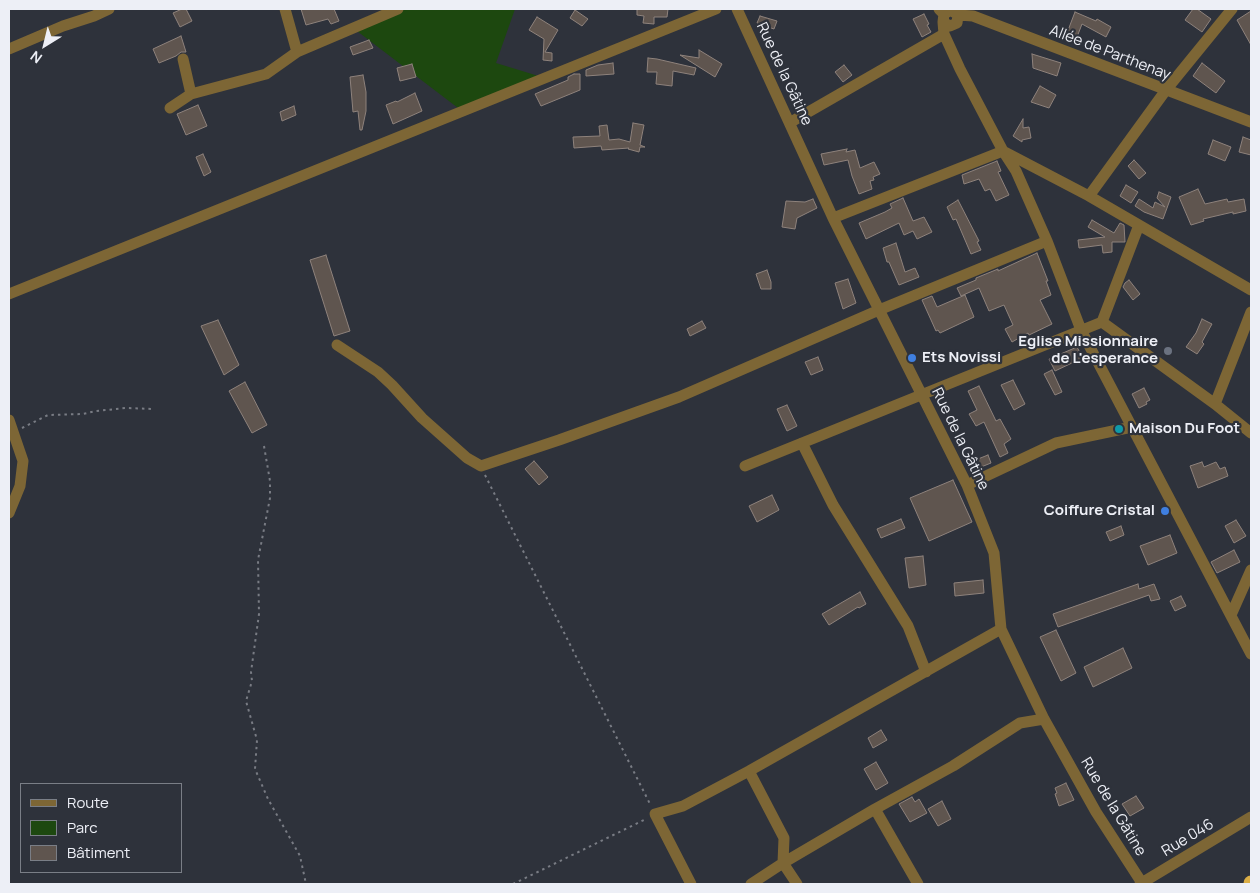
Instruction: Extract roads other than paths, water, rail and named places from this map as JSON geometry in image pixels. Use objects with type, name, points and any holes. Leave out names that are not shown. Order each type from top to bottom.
[{"type":"street","points":[[9,49],[109,9]]},
{"type":"street","points":[[284,9],[297,52]]},
{"type":"street","points":[[170,108],[191,94],[266,74],[297,52],[398,9]]},
{"type":"street","points":[[9,294],[716,9]]},
{"type":"street","name":"Rue de la Gâtine","points":[[737,9],[791,122],[833,218],[967,485],[994,553],[1001,629],[1044,719],[1096,812],[1141,884]]},
{"type":"street","points":[[1089,196],[1166,90],[1232,9]]},
{"type":"street","points":[[942,15],[944,34],[1003,151],[1016,171],[1047,241],[1081,330],[1251,654]]},
{"type":"street","name":"Allée de Parthenay","points":[[942,15],[950,26],[957,23],[958,15],[973,16],[1251,122]]},
{"type":"street","points":[[791,122],[944,34]]},
{"type":"street","points":[[184,59],[191,94]]},
{"type":"street","points":[[833,218],[1003,151],[1089,196],[1251,290]]},
{"type":"street","points":[[745,466],[1102,322],[1139,225]]},
{"type":"street","points":[[337,345],[378,372],[422,418],[467,458],[481,466],[679,396],[879,310],[1047,241]]},
{"type":"street","points":[[1215,404],[1251,312]]},
{"type":"street","points":[[1102,322],[1215,404],[1251,433]]},
{"type":"street","points":[[9,420],[23,461],[20,486],[9,512]]},
{"type":"street","points":[[967,485],[1056,443],[1132,427]]},
{"type":"street","points":[[802,443],[832,504],[908,626],[926,672]]},
{"type":"street","points":[[1231,615],[1251,570]]},
{"type":"street","points":[[691,884],[656,814],[683,806],[749,772],[1001,629]]},
{"type":"street","points":[[751,884],[875,809],[953,766],[1020,723],[1044,719]]},
{"type":"street","points":[[749,772],[784,838],[783,863],[797,884]]},
{"type":"street","points":[[875,809],[918,884]]},
{"type":"street","name":"Rue 046","points":[[1141,884],[1251,817]]},
{"type":"place","name":"Eglise Missionnaire de L'esperance","points":[[1168,351]]},
{"type":"place","name":"Ets Novissi","points":[[912,358]]},
{"type":"place","name":"Maison Du Foot","points":[[1119,429]]},
{"type":"place","name":"Coiffure Cristal","points":[[1165,511]]}]
